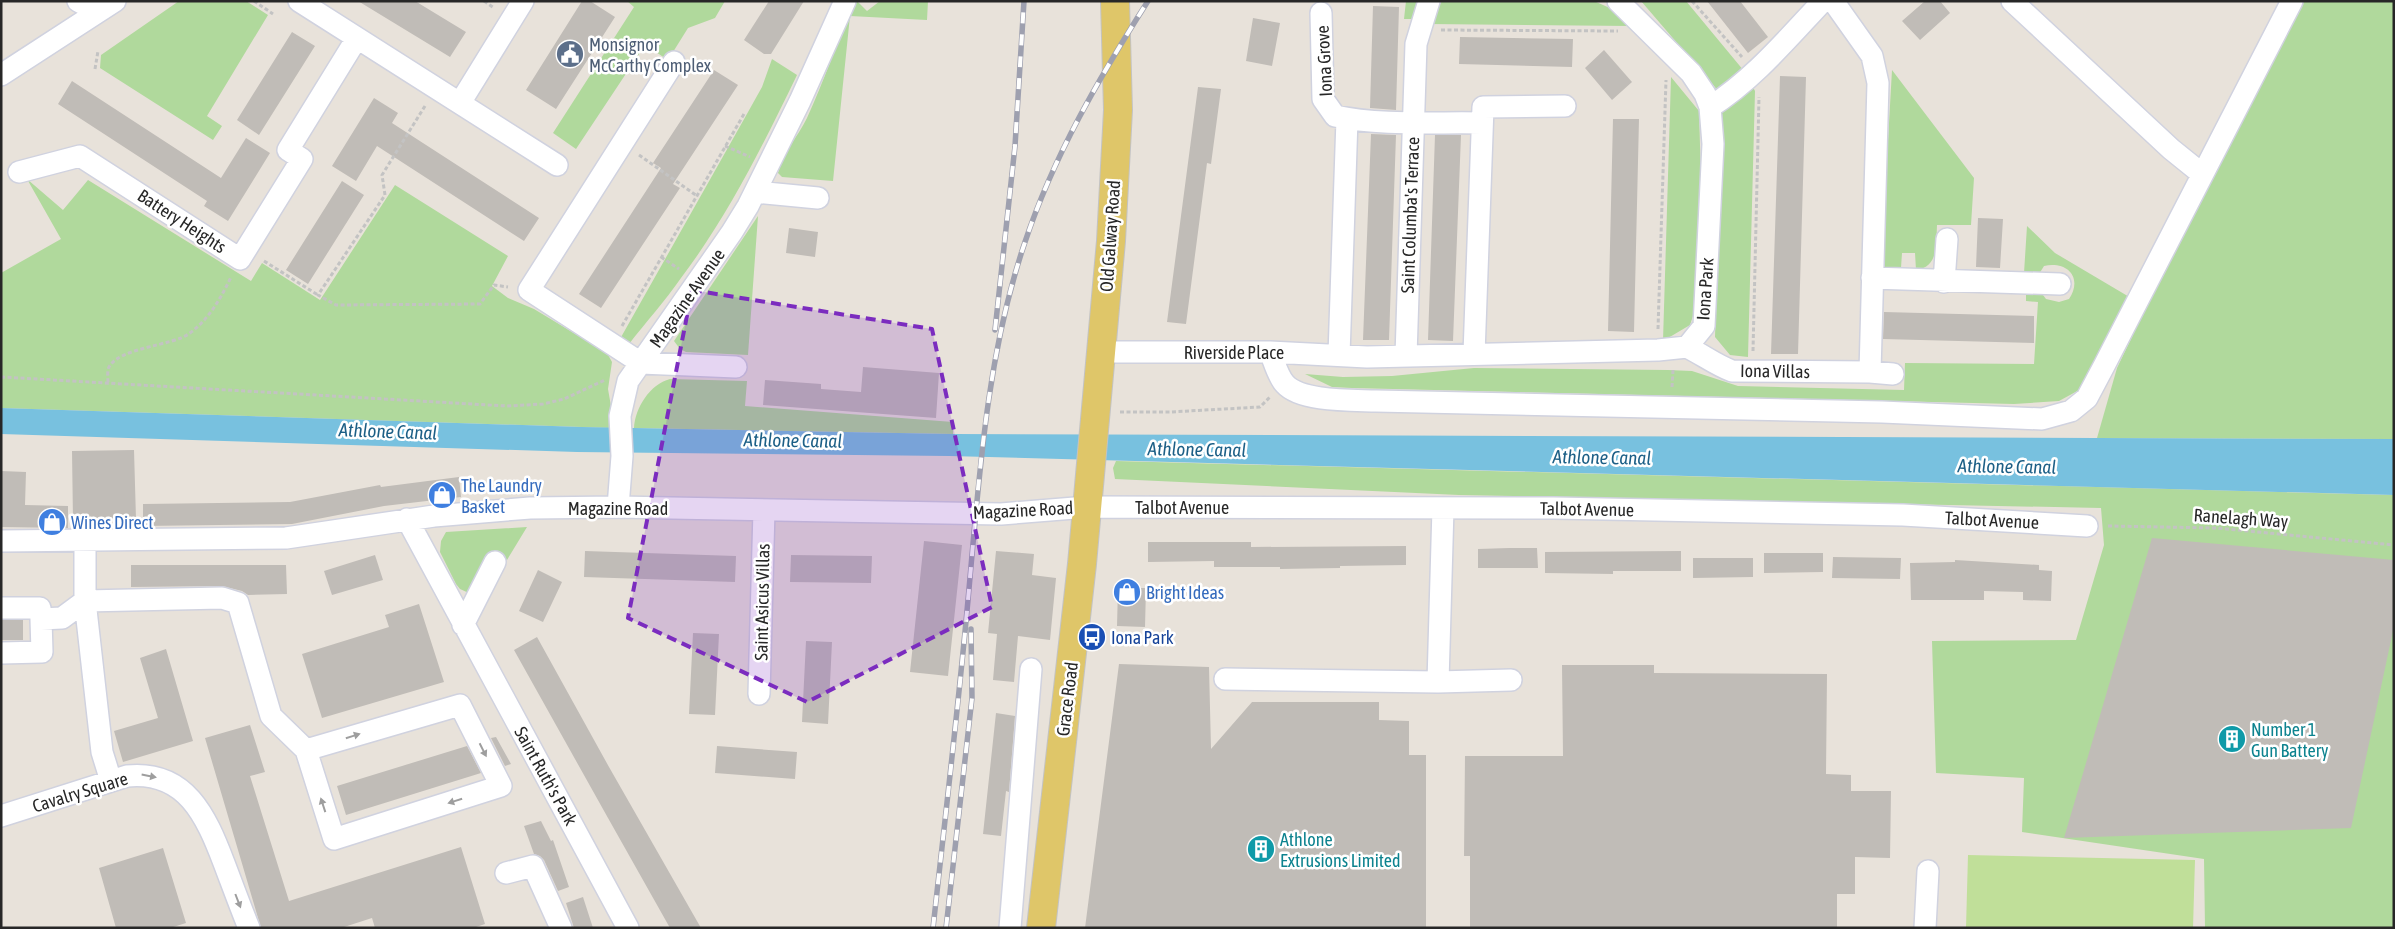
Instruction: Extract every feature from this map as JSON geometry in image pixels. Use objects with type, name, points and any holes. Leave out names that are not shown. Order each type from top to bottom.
[{"type":"main road","name":"Old Galway Road","points":[[1091,470],[1103,413],[1101,352],[1118,110],[1115,1]]},
{"type":"main road","name":"Grace Road","points":[[1041,928],[1091,470]]},
{"type":"street","points":[[78,1],[107,7]]},
{"type":"street","points":[[299,1],[557,165]]},
{"type":"street","points":[[460,103],[523,1]]},
{"type":"street","name":"Magazine Avenue","points":[[618,507],[622,456],[620,416],[628,381],[732,232],[755,192],[800,101],[845,1]]},
{"type":"street","points":[[1419,29],[1429,1]]},
{"type":"street","name":"Iona Park","points":[[1618,1],[1691,74],[1705,94],[1710,107],[1713,144],[1704,326],[1686,347]]},
{"type":"street","points":[[1710,107],[1726,97],[1755,71],[1823,1]]},
{"type":"street","points":[[1833,1],[1872,56],[1878,84],[1870,372]]},
{"type":"street","points":[[2012,1],[2171,149],[2202,174]]},
{"type":"street","points":[[1270,352],[1284,384],[1293,390],[1316,397],[1376,401],[1882,412],[2042,419],[2071,411],[2087,398],[2292,1]]},
{"type":"street","points":[[1,75],[107,7]]},
{"type":"street","name":"Iona Grove","points":[[1321,13],[1322,99],[1335,116],[1347,119],[1482,123]]},
{"type":"street","name":"Saint Columba's Terrace","points":[[1406,356],[1416,44],[1419,29]]},
{"type":"street","name":"Battery Heights","points":[[19,172],[80,156],[243,254],[302,159],[288,150],[357,38]]},
{"type":"street","points":[[674,62],[529,290],[641,363],[736,366]]},
{"type":"street","points":[[1474,354],[1483,106],[1565,106]]},
{"type":"street","points":[[1339,355],[1347,119]]},
{"type":"street","points":[[755,192],[818,198]]},
{"type":"street","points":[[1944,282],[1947,239]]},
{"type":"street","points":[[1872,278],[1944,282],[2060,284]]},
{"type":"street","points":[[1406,356],[1658,350],[1686,347]]},
{"type":"street","name":"Iona Villas","points":[[1686,347],[1703,355],[1720,367],[1732,371],[1870,372],[1893,374]]},
{"type":"street","name":"Riverside Place","points":[[1101,352],[1270,352],[1367,357],[1406,356]]},
{"type":"street","name":"Magazine Road","points":[[1,541],[286,538],[407,519],[530,508],[618,507],[1001,514],[1087,507]]},
{"type":"street","name":"Talbot Avenue","points":[[1087,507],[1554,508],[1903,515],[2087,526]]},
{"type":"street","points":[[1438,682],[1443,508]]},
{"type":"street","name":"Saint Asicus Villas","points":[[759,694],[764,510]]},
{"type":"street","name":"Saint Ruth's Park","points":[[407,519],[628,928]]},
{"type":"street","points":[[85,540],[85,601],[102,752],[111,781]]},
{"type":"street","points":[[464,625],[495,562]]},
{"type":"street","points":[[41,619],[62,618],[85,601],[222,598],[238,603],[271,716],[306,750],[334,839],[501,786],[460,705],[306,750]]},
{"type":"street","points":[[1,608],[40,608],[42,652],[1,653]]},
{"type":"street","points":[[1010,928],[1031,669]]},
{"type":"street","points":[[1225,679],[1438,682],[1511,680]]},
{"type":"street","name":"Cavalry Square","points":[[1,816],[111,781],[141,774],[157,778],[175,786],[190,797],[210,827],[249,928]]},
{"type":"street","points":[[506,873],[533,866],[561,928]]},
{"type":"street","points":[[1926,928],[1928,871]]},
{"type":"path","points":[[254,1],[273,14]]},
{"type":"path","points":[[1692,1],[1755,71],[1760,83],[1752,371]]},
{"type":"path","points":[[1419,29],[1627,31]]},
{"type":"path","points":[[95,69],[98,51]]},
{"type":"path","points":[[1658,350],[1667,74]]},
{"type":"path","points":[[318,295],[385,195],[382,175],[437,89]]},
{"type":"path","points":[[612,344],[744,114]]},
{"type":"path","points":[[622,144],[697,196]]},
{"type":"path","points":[[725,146],[751,158]]},
{"type":"path","points":[[108,382],[108,369],[115,362],[152,345],[175,341],[189,334],[200,325],[220,298],[243,254],[336,306],[480,304],[494,285],[529,290]]},
{"type":"path","points":[[661,257],[672,265]]},
{"type":"path","points":[[1671,393],[1672,374]]},
{"type":"path","points":[[1,377],[507,406],[543,404],[564,399],[599,382],[610,379],[628,381]]},
{"type":"path","points":[[1103,413],[1170,412],[1260,407],[1284,384]]},
{"type":"path","name":"Ranelagh Way","points":[[2087,526],[2216,528],[2394,545]]},
{"type":"highlighted area","points":[[692,290],[932,329],[992,607],[807,702],[628,618]]},
{"type":"green space","points":[[179,1],[246,1],[268,15],[207,116],[222,126],[213,140],[100,68],[101,55]]},
{"type":"green space","points":[[627,1],[725,1],[715,18],[688,28],[668,60],[645,45],[576,149],[553,133],[634,7]]},
{"type":"green space","points":[[857,1],[867,11],[880,1],[928,1],[927,20],[850,16],[833,181],[782,177],[778,173],[780,166],[807,118],[852,5]]},
{"type":"green space","points":[[1406,1],[1418,1],[1412,19],[1404,19]]},
{"type":"green space","points":[[1442,1],[1594,1],[1612,9],[1632,26],[1428,24]]},
{"type":"green space","points":[[1641,1],[1686,1],[1744,71],[1720,93]]},
{"type":"green space","points":[[2286,1],[2394,1],[2394,439],[2097,438],[2117,368],[2140,320],[2131,299],[2081,389],[2059,401],[2014,404],[1352,388],[1332,387],[1305,374],[1343,377],[1392,376],[1474,368],[1668,370],[1692,371],[1738,386],[1904,390],[1905,363],[2034,364],[2038,302],[2026,301],[2026,290],[2040,291],[2046,299],[2059,302],[2069,299],[2073,291],[2074,278],[2066,269],[2053,265],[2044,266],[2039,274],[2024,273],[2027,226],[2055,253],[2131,298]]},
{"type":"green space","points":[[772,59],[797,75],[771,128],[744,180],[714,230],[675,287],[629,344],[620,339],[762,87]]},
{"type":"green space","points":[[1892,70],[1974,178],[1971,225],[1937,225],[1935,253],[1929,264],[1916,270],[1915,253],[1902,253],[1901,268],[1886,268],[1881,265]]},
{"type":"green space","points":[[1671,77],[1699,111],[1701,179],[1696,307],[1690,325],[1663,341]]},
{"type":"green space","points":[[1752,85],[1755,91],[1748,357],[1730,355],[1715,337],[1722,111]]},
{"type":"green space","points":[[27,179],[63,210],[88,180],[251,281],[262,263],[320,300],[395,185],[508,256],[492,286],[508,298],[534,309],[607,353],[612,362],[608,389],[612,412],[612,428],[1,408],[1,273],[61,239]]},
{"type":"green space","points":[[758,216],[748,355],[686,352],[680,349],[674,341]]},
{"type":"green space","points":[[670,379],[747,381],[745,406],[953,422],[953,434],[634,428],[637,413],[650,391]]},
{"type":"green space","points":[[1116,461],[2394,495],[2394,928],[2205,928],[2204,859],[2022,832],[2024,778],[1936,773],[1932,641],[2076,640],[2104,545],[2101,508],[1459,495],[1115,479],[1113,468]]},
{"type":"green space","points":[[527,527],[507,560],[492,553],[471,594],[460,589],[440,552],[441,541],[446,532]]},
{"type":"green space","points":[[1968,855],[2195,860],[2193,928],[1966,928]]},
{"type":"water","name":"Athlone Canal","points":[[1,408],[582,427],[953,434],[2394,439],[2394,495],[949,456],[577,452],[1,434]]},
{"type":"building","points":[[358,1],[415,1],[466,32],[450,57]]},
{"type":"building","points":[[582,1],[590,1],[615,17],[556,109],[526,90]]},
{"type":"building","points":[[769,1],[804,1],[771,54],[764,54],[744,40]]},
{"type":"building","points":[[1707,1],[1740,1],[1768,37],[1748,53]]},
{"type":"building","points":[[1925,1],[1940,1],[1950,13],[1920,40],[1902,21]]},
{"type":"building","points":[[1373,6],[1399,7],[1396,110],[1370,108]]},
{"type":"building","points":[[1253,18],[1280,23],[1272,66],[1246,61]]},
{"type":"building","points":[[292,32],[315,46],[259,135],[237,120]]},
{"type":"building","points":[[1460,37],[1573,39],[1572,67],[1459,64]]},
{"type":"building","points":[[1604,50],[1632,82],[1612,100],[1585,68]]},
{"type":"building","points":[[714,70],[738,85],[673,184],[680,188],[601,308],[579,294],[661,168],[653,163]]},
{"type":"building","points":[[1780,76],[1806,77],[1798,354],[1771,354]]},
{"type":"building","points":[[72,81],[221,178],[246,138],[270,153],[228,221],[204,206],[207,201],[58,104]]},
{"type":"building","points":[[1198,87],[1221,89],[1211,164],[1207,163],[1186,324],[1167,322]]},
{"type":"building","points":[[374,98],[398,113],[392,123],[539,218],[524,241],[377,146],[356,181],[332,166]]},
{"type":"building","points":[[1613,119],[1639,119],[1634,332],[1608,331]]},
{"type":"building","points":[[1371,134],[1396,135],[1389,340],[1363,340]]},
{"type":"building","points":[[1435,135],[1461,135],[1453,341],[1428,340]]},
{"type":"building","points":[[342,181],[364,195],[308,284],[286,270]]},
{"type":"building","points":[[1978,218],[2003,219],[2000,268],[1976,267]]},
{"type":"building","points":[[789,228],[818,232],[815,257],[786,253]]},
{"type":"building","points":[[1884,312],[2034,316],[2034,343],[1883,339]]},
{"type":"building","points":[[863,367],[939,373],[936,418],[763,405],[765,380],[821,384],[821,389],[861,392]]},
{"type":"building","points":[[134,450],[136,519],[73,520],[72,451]]},
{"type":"building","points":[[1,471],[26,472],[25,505],[68,506],[68,528],[1,527]]},
{"type":"building","points":[[459,477],[461,497],[384,506],[292,524],[143,526],[143,504],[290,502],[380,485],[381,487]]},
{"type":"building","name":"Number 1 Gun Battery","points":[[2152,538],[2394,560],[2394,626],[2351,828],[2064,838]]},
{"type":"building","points":[[924,541],[962,545],[948,676],[910,672]]},
{"type":"building","points":[[1148,542],[1251,542],[1251,547],[1406,546],[1406,565],[1280,569],[1280,567],[1214,567],[1214,561],[1148,562]]},
{"type":"building","points":[[1537,548],[1538,568],[1478,568],[1478,549]]},
{"type":"building","points":[[585,551],[736,556],[735,582],[584,577]]},
{"type":"building","points":[[996,551],[1034,554],[1032,575],[1056,578],[1050,640],[1018,636],[1014,682],[993,680],[997,634],[988,633]]},
{"type":"building","points":[[1681,551],[1681,571],[1613,571],[1613,574],[1545,573],[1545,552]]},
{"type":"building","points":[[1764,553],[1823,553],[1823,572],[1764,573]]},
{"type":"building","points":[[375,555],[383,580],[332,595],[324,571]]},
{"type":"building","points":[[791,555],[872,556],[871,583],[790,582]]},
{"type":"building","points":[[1833,557],[1901,558],[1900,579],[1832,578]]},
{"type":"building","points":[[1693,558],[1753,558],[1753,577],[1693,578]]},
{"type":"building","points":[[1955,560],[2039,565],[2039,570],[2052,571],[2051,601],[2023,600],[2023,592],[1984,591],[1984,600],[1911,600],[1910,563],[1955,562]]},
{"type":"building","points":[[131,565],[286,565],[287,594],[248,595],[242,591],[222,586],[131,587]]},
{"type":"building","points":[[538,570],[562,582],[543,622],[519,611]]},
{"type":"building","points":[[1118,588],[1146,588],[1145,627],[1117,626]]},
{"type":"building","points":[[419,604],[444,682],[322,718],[302,654],[389,627],[385,615]]},
{"type":"building","points":[[1,620],[23,620],[23,640],[1,640]]},
{"type":"building","points":[[693,633],[719,634],[715,715],[689,714]]},
{"type":"building","points":[[537,637],[701,928],[670,928],[608,818],[514,650]]},
{"type":"building","points":[[806,641],[832,642],[828,724],[802,722]]},
{"type":"building","points":[[166,649],[193,741],[123,762],[114,731],[158,718],[140,658]]},
{"type":"building","name":"Athlone Extrusions Limited","points":[[1119,664],[1209,667],[1211,749],[1252,702],[1379,702],[1379,720],[1409,721],[1409,755],[1426,755],[1426,928],[1085,928]]},
{"type":"building","points":[[1562,665],[1654,665],[1654,673],[1827,674],[1826,774],[1851,775],[1851,791],[1891,791],[1890,858],[1855,857],[1855,894],[1837,894],[1837,928],[1470,928],[1470,856],[1464,856],[1465,756],[1563,756]]},
{"type":"building","points":[[996,713],[1015,716],[1009,792],[1006,791],[1001,836],[983,834]]},
{"type":"building","points":[[250,725],[265,772],[250,776],[289,901],[461,847],[485,924],[473,928],[375,928],[372,918],[341,928],[261,928],[205,738]]},
{"type":"building","points":[[496,737],[511,764],[505,766],[491,738]]},
{"type":"building","points":[[467,746],[481,773],[346,815],[337,786]]},
{"type":"building","points":[[717,746],[797,752],[795,779],[715,773]]},
{"type":"building","points":[[541,821],[551,841],[553,840],[569,887],[558,891],[544,860],[534,854],[524,826]]},
{"type":"building","points":[[163,848],[186,923],[170,928],[116,928],[99,868]]},
{"type":"building","points":[[583,897],[593,928],[574,928],[566,903]]},
{"type":"railway","points":[[995,330],[1015,146],[1024,1]]},
{"type":"railway","points":[[933,928],[986,419],[1001,330],[1025,242],[1050,178],[1095,88],[1148,1]]},
{"type":"railway","points":[[946,928],[972,698],[971,629]]},
{"type":"place","name":"Monsignor McCarthy Complex","points":[[570,54]]},
{"type":"place","name":"The Laundry Basket","points":[[442,495]]},
{"type":"place","name":"Wines Direct","points":[[52,522]]},
{"type":"place","name":"Bright Ideas","points":[[1127,592]]},
{"type":"place","name":"Iona Park","points":[[1092,637]]},
{"type":"place","name":"Number 1 Gun Battery","points":[[2232,739]]},
{"type":"place","name":"Athlone Extrusions Limited","points":[[1261,849]]}]
